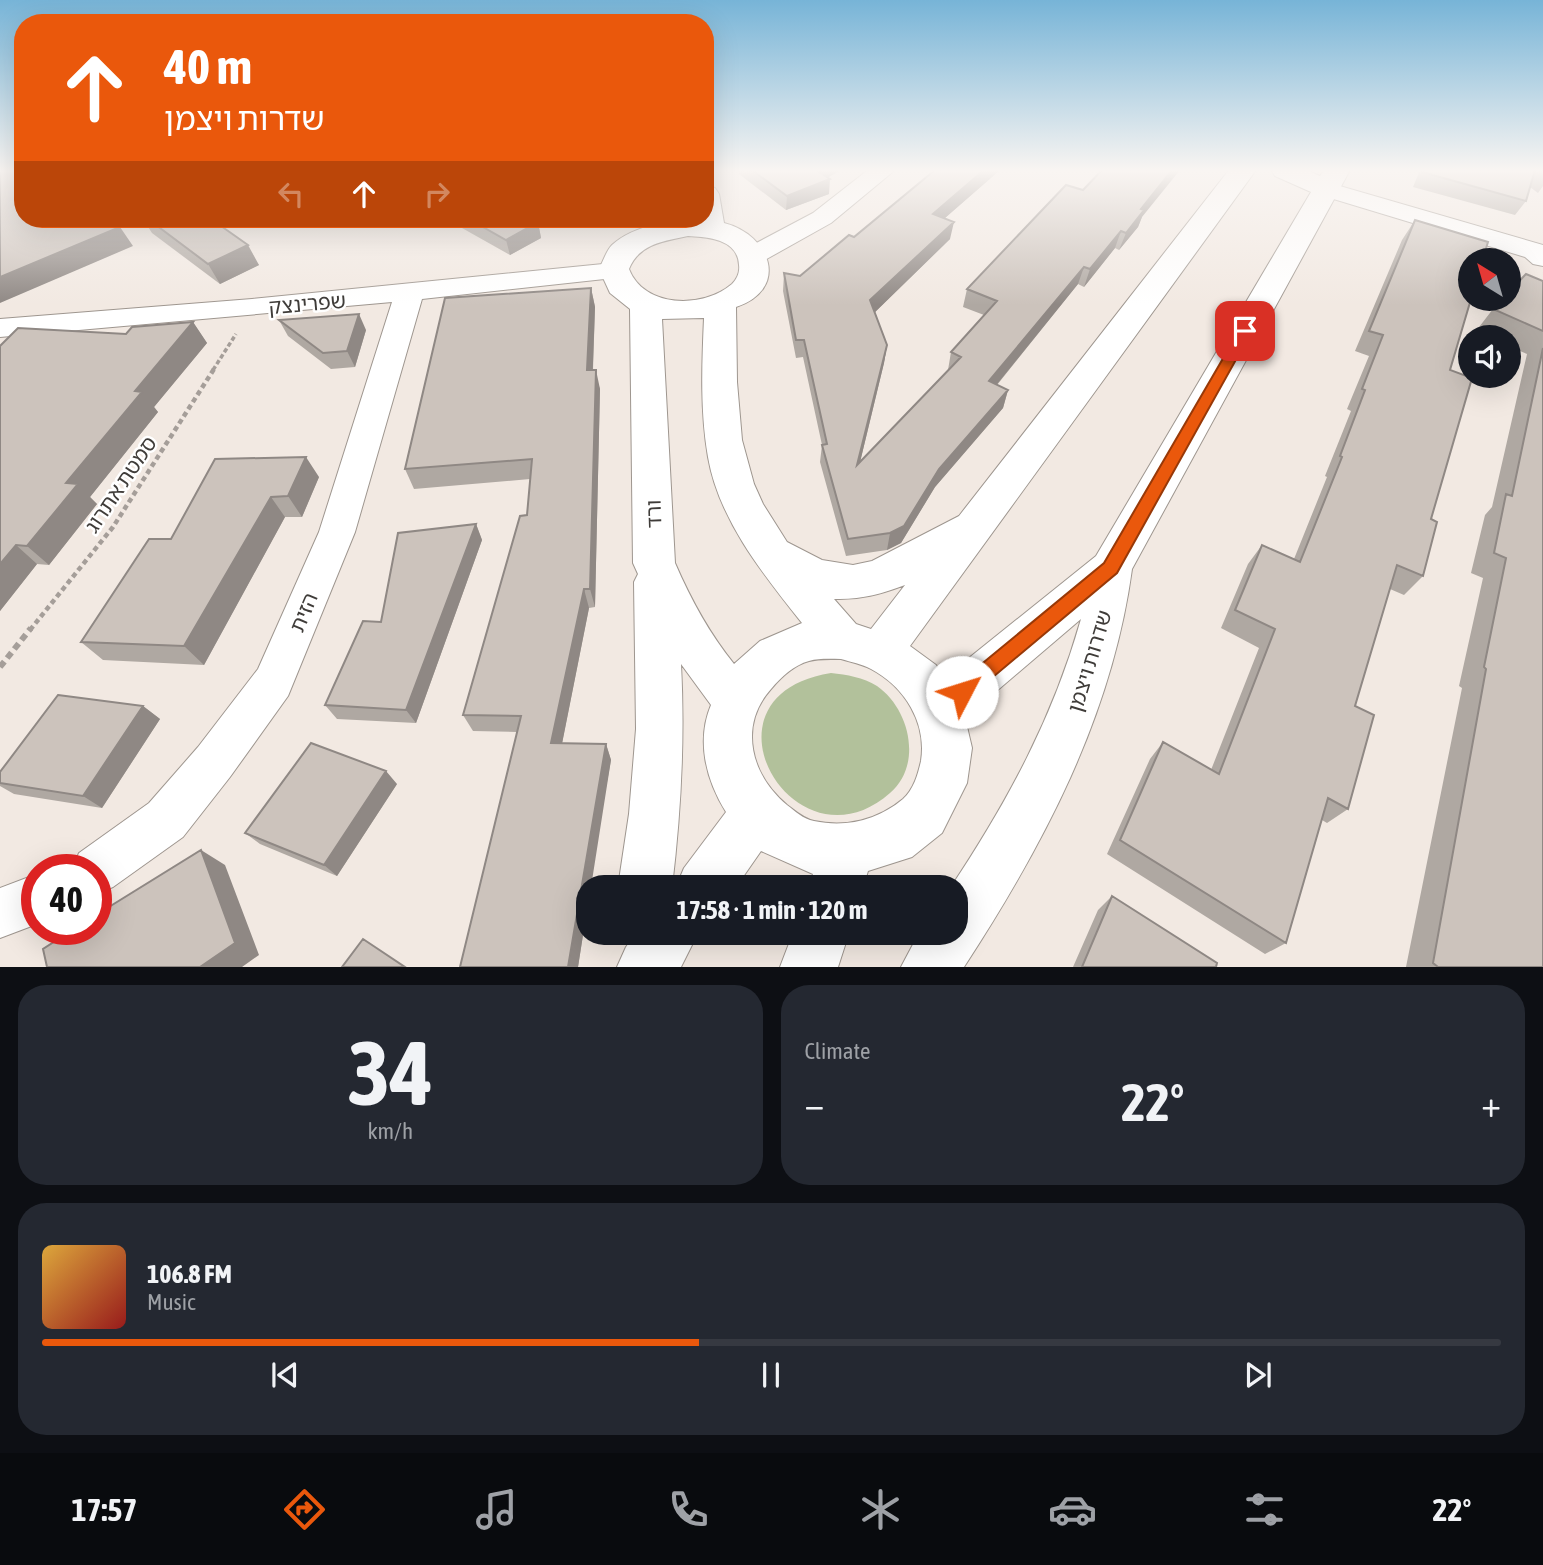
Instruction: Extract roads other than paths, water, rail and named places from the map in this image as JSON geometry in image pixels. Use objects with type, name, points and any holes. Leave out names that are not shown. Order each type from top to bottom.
[{"type":"street","points":[[754,255],[826,215]]},
{"type":"street","points":[[861,645],[978,521],[1209,215]]},
{"type":"street","name":"שדרות ויצמן","points":[[968,909],[1002,855],[1065,737],[1095,657],[1111,568],[1311,215]]},
{"type":"street","points":[[1433,215],[1534,251],[1543,258]]},
{"type":"street","points":[[680,228],[643,228],[617,258],[613,271],[617,285],[628,297],[646,306],[695,310],[720,304],[738,295],[751,282],[757,269],[754,255],[745,243],[730,234],[699,228]]},
{"type":"street","name":"שפרינצק","points":[[1,329],[252,308],[613,271]]},
{"type":"street","name":"הזית","points":[[112,859],[166,820],[214,762],[273,682],[337,532],[409,293]]},
{"type":"street","points":[[720,304],[719,404],[728,462],[740,494],[768,545],[861,645]]},
{"type":"street","name":"ורד","points":[[646,306],[654,563],[672,607],[692,642],[735,700]]},
{"type":"street","points":[[768,545],[813,577],[843,584],[868,581],[895,571],[978,521]]},
{"type":"street","points":[[647,875],[656,814],[660,729],[654,563]]},
{"type":"street","points":[[940,709],[1111,568]]},
{"type":"street","points":[[808,641],[861,645],[905,665],[926,685],[940,709],[948,737],[947,770],[934,801],[912,827],[842,869],[814,848],[782,835],[756,814],[737,788],[727,758],[726,727],[735,700],[752,673],[778,653],[808,641]]},
{"type":"street","points":[[712,875],[756,814]]},
{"type":"street","points":[[0,913],[21,905]]},
{"type":"street","points":[[628,967],[633,945]]},
{"type":"street","points":[[646,967],[662,945]]},
{"type":"street","points":[[809,967],[817,945]]},
{"type":"street","name":"שדרות ויצמן","points":[[930,967],[945,945]]}]
